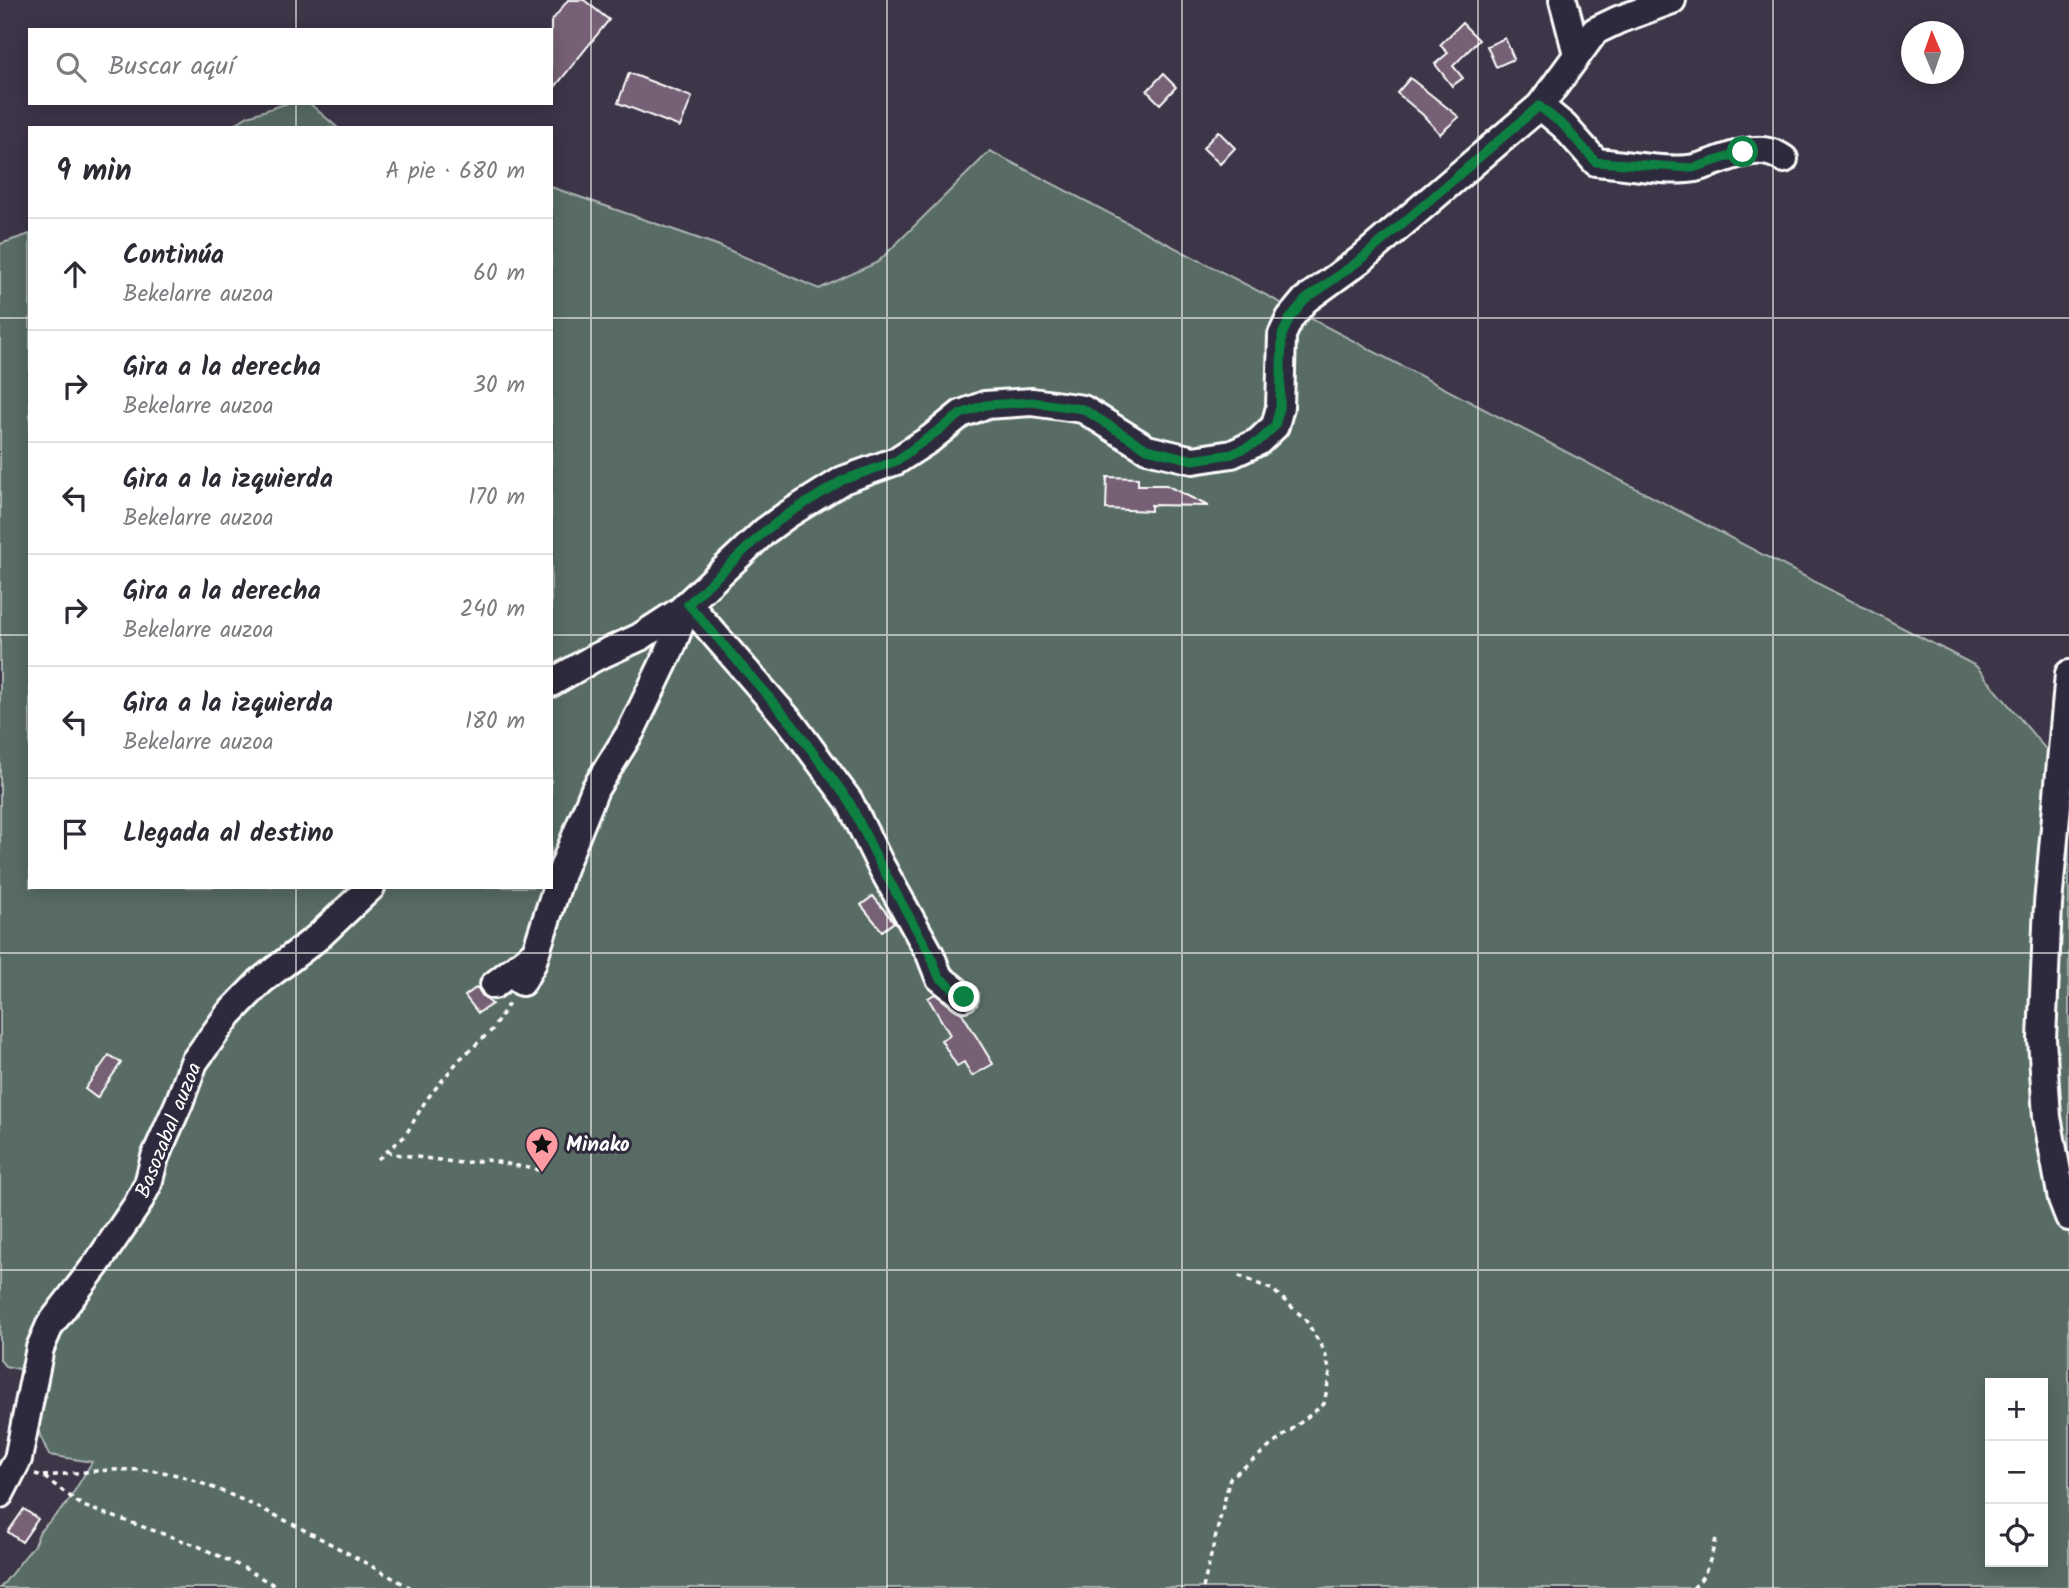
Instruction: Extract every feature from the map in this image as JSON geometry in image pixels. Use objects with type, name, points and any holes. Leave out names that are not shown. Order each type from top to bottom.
[{"type":"street","points":[[1563,0],[1577,54]]},
{"type":"street","points":[[553,682],[594,658],[640,637],[688,604],[765,531],[788,514],[843,480],[896,461],[961,414],[985,405],[1032,402],[1083,409],[1147,449],[1193,460],[1232,454],[1258,442],[1275,426],[1280,407],[1282,335],[1290,318],[1305,300],[1360,260],[1539,106],[1595,31],[1672,0]]},
{"type":"street","points":[[1539,106],[1564,126],[1596,162],[1693,168],[1743,152],[1772,150],[1784,159]]},
{"type":"street","points":[[522,982],[536,952],[563,868],[595,789],[631,731],[671,648],[688,604]]},
{"type":"street","points":[[688,604],[792,724],[849,801],[930,954],[939,977],[964,997]]},
{"type":"street","points":[[2069,674],[2048,904],[2042,1039],[2047,1117],[2062,1199],[2069,1217]]},
{"type":"street","name":"Basozabal auzoa","points":[[0,1494],[18,1459],[40,1348],[50,1325],[96,1265],[148,1184],[155,1157],[194,1062],[229,1014],[261,981],[318,937],[369,889]]},
{"type":"street","points":[[494,985],[536,952]]},
{"type":"path","points":[[378,1159],[405,1136],[426,1100],[459,1060],[492,1030],[522,982]]},
{"type":"path","points":[[387,1151],[461,1163],[487,1160],[539,1170]]},
{"type":"path","points":[[1203,1588],[1230,1478],[1324,1404],[1331,1373],[1325,1352],[1306,1320],[1273,1290],[1237,1275]]},
{"type":"path","points":[[13,1468],[43,1476],[116,1470],[157,1471],[205,1485],[253,1504],[411,1588]]},
{"type":"path","points":[[43,1476],[83,1506],[198,1546],[279,1588]]},
{"type":"path","points":[[1693,1588],[1709,1563],[1717,1535]]},
{"type":"green space","points":[[282,105],[311,105],[336,126],[232,126],[248,116]]},
{"type":"green space","points":[[990,151],[1976,666],[2069,777],[2069,1588],[0,1588],[34,1545],[40,1531],[66,1505],[92,1462],[49,1455],[27,1406],[24,1370],[5,1366],[0,1360],[0,244],[28,235],[28,889],[553,889],[553,188],[717,245],[819,289],[878,262]]},
{"type":"building","points":[[568,0],[584,0],[609,20],[553,90],[553,28],[551,22]]},
{"type":"building","points":[[1462,23],[1479,40],[1453,66],[1463,78],[1452,86],[1435,64],[1448,53],[1440,45]]},
{"type":"building","points":[[1505,38],[1514,59],[1496,67],[1487,46]]},
{"type":"building","points":[[629,73],[692,97],[680,127],[618,103]]},
{"type":"building","points":[[1163,74],[1176,87],[1160,104],[1147,91]]},
{"type":"building","points":[[1410,78],[1459,117],[1440,134],[1397,93]]},
{"type":"building","points":[[1218,131],[1235,148],[1220,164],[1203,148]]},
{"type":"building","points":[[1107,477],[1138,478],[1138,485],[1166,485],[1208,506],[1151,505],[1151,511],[1106,509]]},
{"type":"building","points":[[873,896],[894,922],[882,931],[861,905]]},
{"type":"building","points":[[477,987],[492,1004],[478,1013],[465,996]]},
{"type":"building","points":[[935,994],[962,1013],[993,1064],[972,1076],[964,1062],[957,1066],[941,1040],[950,1035],[928,998]]},
{"type":"building","points":[[109,1055],[121,1063],[97,1098],[85,1089]]},
{"type":"building","points":[[24,1509],[38,1519],[22,1542],[8,1532]]},
{"type":"place","name":"Minako","points":[[542,1174]]},
{"type":"route","points":[[964,997],[939,977],[930,954],[849,801],[792,724],[688,604],[765,531],[788,514],[843,480],[896,461],[961,414],[985,405],[1032,402],[1083,409],[1147,449],[1193,460],[1232,454],[1258,442],[1275,426],[1280,407],[1282,335],[1290,318],[1305,300],[1360,260],[1539,106],[1564,126],[1596,162],[1693,168],[1743,152]]}]
